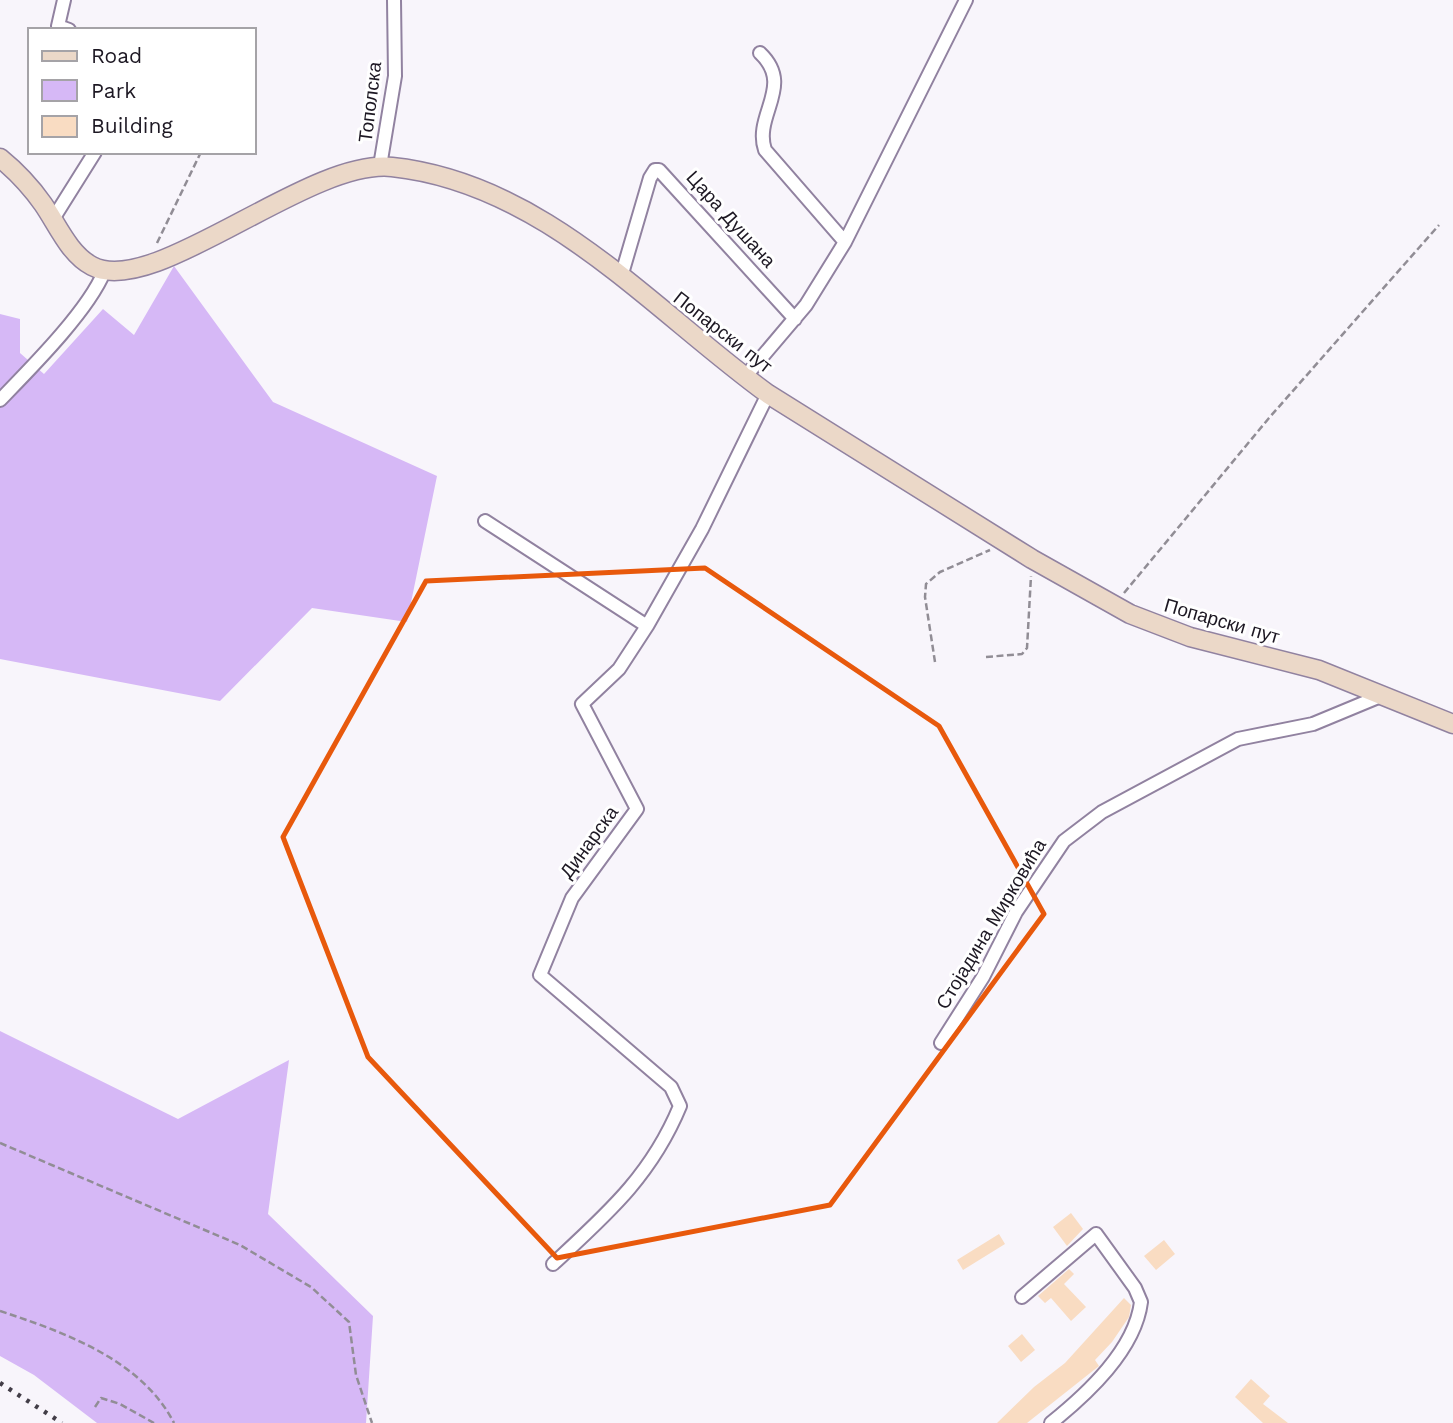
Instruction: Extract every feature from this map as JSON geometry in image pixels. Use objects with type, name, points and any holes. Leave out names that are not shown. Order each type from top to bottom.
[{"type":"street","points":[[64,0],[58,26],[64,28]]},
{"type":"street","name":"Тополска","points":[[380,166],[395,76],[394,0]]},
{"type":"street","points":[[745,377],[794,319],[845,242],[965,0]]},
{"type":"street","points":[[760,53],[773,68],[775,82],[762,142],[765,150],[845,242]]},
{"type":"street","points":[[53,219],[94,154]]},
{"type":"street","points":[[0,158],[32,190],[77,254],[104,272],[94,291],[44,354],[0,400]]},
{"type":"street","name":"Попарски пут","points":[[104,272],[126,271],[146,265],[328,178],[359,168],[380,166],[426,173],[491,194],[550,225],[621,277],[768,394],[1032,559],[1113,606],[1171,632],[1311,667],[1453,724]]},
{"type":"street","name":"Цара Душана","points":[[621,277],[650,178],[655,170],[659,170],[667,175],[794,319]]},
{"type":"street","name":"Динарска","points":[[553,1264],[621,1201],[665,1143],[680,1106],[671,1087],[540,975],[572,898],[636,809],[582,704],[619,669],[647,626],[706,522],[768,394]]},
{"type":"street","points":[[485,521],[647,626]]},
{"type":"street","name":"Стојадина Мирковића","points":[[941,1043],[984,977],[1016,912],[1064,841],[1102,812],[1238,739],[1312,724],[1383,695]]},
{"type":"street","points":[[1022,1297],[1096,1234],[1135,1288],[1140,1308],[1127,1339],[1107,1369],[1051,1423]]},
{"type":"path","points":[[146,265],[200,154]]},
{"type":"path","points":[[1113,606],[1269,418],[1439,225]]},
{"type":"path","points":[[935,662],[925,597],[926,584],[940,572],[1005,542]]},
{"type":"path","points":[[986,657],[1022,654],[1027,648],[1032,559]]},
{"type":"path","points":[[0,1143],[240,1245],[311,1287],[349,1322],[356,1375],[372,1423]]},
{"type":"path","points":[[0,1311],[42,1325],[130,1370],[148,1387],[174,1423]]},
{"type":"path","points":[[95,1407],[101,1398],[120,1404],[154,1423]]},
{"type":"highlighted area","points":[[705,568],[939,726],[1044,914],[830,1205],[557,1258],[368,1057],[283,837],[426,581]]},
{"type":"green space","points":[[174,266],[273,402],[437,476],[407,622],[312,608],[220,701],[0,659],[0,314],[20,319],[20,353],[44,374],[103,309],[134,335]]},
{"type":"green space","points":[[0,1031],[178,1119],[289,1060],[268,1214],[373,1316],[366,1423],[97,1423],[34,1375],[0,1356]]},
{"type":"building","points":[[1071,1213],[1083,1229],[1067,1246],[1053,1227]]},
{"type":"building","points":[[999,1234],[1005,1244],[963,1270],[957,1260]]},
{"type":"building","points":[[1164,1240],[1175,1254],[1156,1270],[1144,1256]]},
{"type":"building","points":[[1069,1269],[1074,1274],[1064,1284],[1086,1307],[1071,1321],[1051,1298],[1045,1303],[1038,1296]]},
{"type":"building","points":[[1124,1298],[1131,1305],[1129,1317],[1112,1342],[1095,1360],[1099,1366],[1027,1423],[997,1423],[1034,1387],[1065,1363]]},
{"type":"building","points":[[1022,1334],[1035,1350],[1021,1362],[1008,1346]]},
{"type":"building","points":[[1251,1379],[1270,1396],[1263,1404],[1288,1423],[1263,1423],[1235,1397]]},
{"type":"railway","points":[[0,1383],[62,1423]]}]
